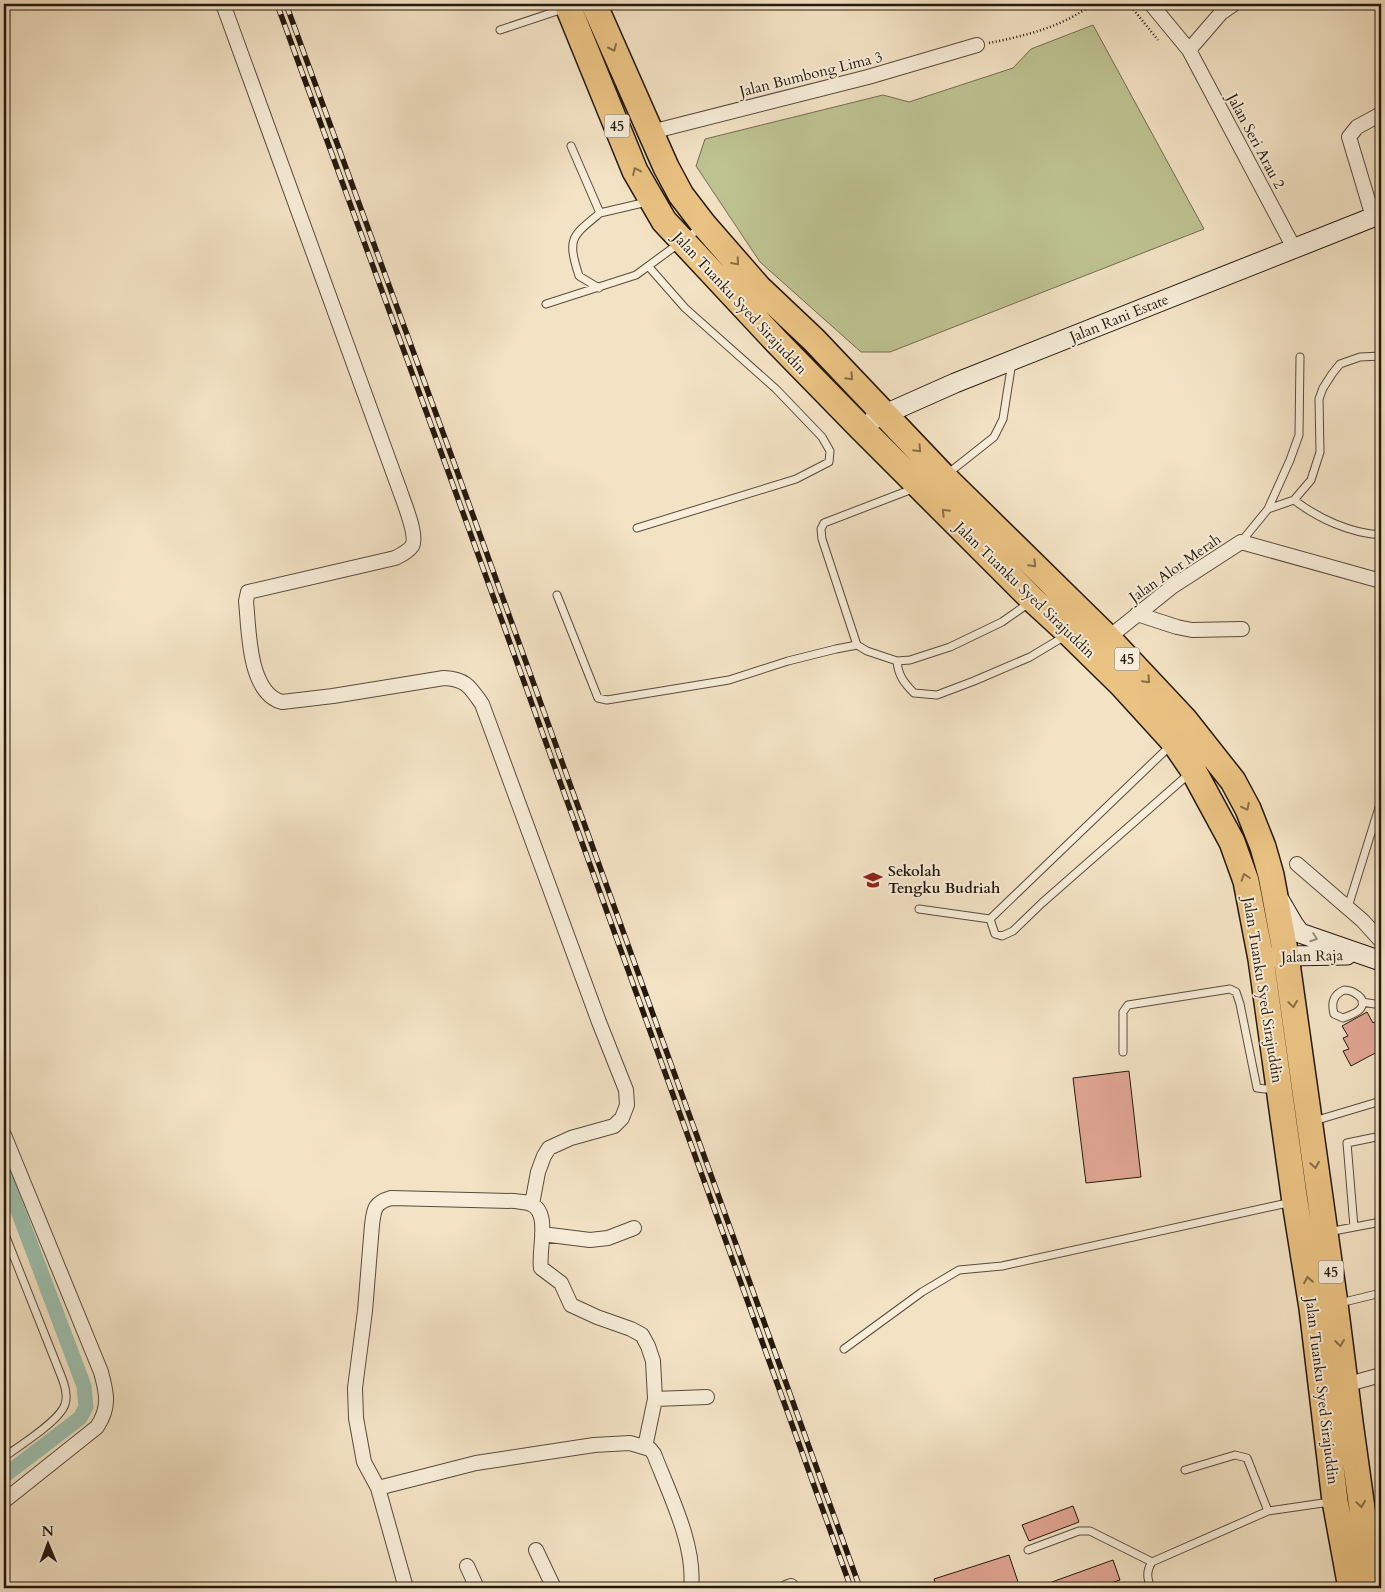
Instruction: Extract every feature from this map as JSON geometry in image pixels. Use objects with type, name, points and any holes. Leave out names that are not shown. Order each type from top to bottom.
[{"type":"highway","name":"Jalan Tuanku Syed Sirajuddin","points":[[594,4],[650,132],[681,196],[704,225],[759,288],[814,340],[944,477],[1108,638],[1184,719],[1233,782],[1248,809],[1263,847],[1274,889],[1286,956],[1373,1588]]},
{"type":"highway","name":"Jalan Tuanku Syed Sirajuddin","points":[[568,5],[636,171],[664,221],[860,427],[1033,600],[1122,685],[1174,742],[1193,770],[1232,842],[1246,880],[1261,959],[1294,1202],[1312,1308],[1336,1501],[1351,1588]]},
{"type":"street","points":[[223,4],[400,491],[413,531],[414,540],[408,551],[395,558],[248,592],[246,601],[254,669],[261,685],[268,694],[274,700],[282,702],[333,696],[444,678],[456,678],[464,682],[482,704],[578,966],[626,1090],[628,1105],[622,1118],[614,1126],[571,1138],[549,1148],[538,1172],[532,1204]]},
{"type":"street","name":"Jalan Seri Arau 2","points":[[1151,4],[1189,50],[1294,248]]},
{"type":"street","points":[[1189,50],[1221,13],[1234,4]]},
{"type":"street","name":"Jalan Bumbong Lima 3","points":[[650,132],[868,77],[978,44]]},
{"type":"street","points":[[1377,216],[1349,137],[1358,128],[1381,114]]},
{"type":"street","name":"Jalan Rani Estate","points":[[860,427],[884,414],[955,383],[1377,216]]},
{"type":"street","name":"Jalan Alor Merah","points":[[1108,638],[1173,586],[1241,542],[1381,581]]},
{"type":"street","points":[[1137,614],[1192,630],[1242,629]]},
{"type":"street","points":[[1296,864],[1348,907],[1381,941]]},
{"type":"street","name":"Jalan Raja","points":[[1274,889],[1300,933],[1381,961]]},
{"type":"street","name":"Jalan Raja","points":[[1261,959],[1286,956],[1363,954]]},
{"type":"street","points":[[4,1135],[101,1372],[107,1393],[103,1418],[97,1427],[4,1501]]},
{"type":"street","points":[[406,1588],[378,1488],[364,1462],[356,1418],[355,1388],[365,1311],[372,1225],[374,1212],[382,1200],[391,1198],[515,1200],[532,1204],[540,1212],[543,1219],[541,1268],[561,1283],[571,1305],[597,1318],[631,1328],[642,1335],[653,1362],[655,1399],[645,1447]]},
{"type":"street","points":[[542,1234],[590,1240],[608,1238],[634,1228]]},
{"type":"street","points":[[1345,1385],[1381,1375]]},
{"type":"street","points":[[655,1399],[707,1397]]},
{"type":"street","points":[[378,1488],[476,1463],[594,1445],[630,1443],[645,1447],[654,1454],[684,1530],[691,1569],[691,1588]]},
{"type":"street","points":[[536,1550],[554,1588]]},
{"type":"street","points":[[467,1566],[477,1588]]},
{"type":"lane","points":[[500,30],[568,5]]},
{"type":"lane","points":[[571,146],[600,213]]},
{"type":"lane","points":[[599,288],[579,276],[572,244],[578,231],[600,213],[652,201]]},
{"type":"lane","points":[[546,304],[636,275],[704,225]]},
{"type":"lane","points":[[637,528],[796,479],[829,462],[830,451],[822,437],[776,389],[685,308],[649,266]]},
{"type":"lane","points":[[1268,509],[1294,500],[1311,480],[1320,452],[1319,399],[1332,374],[1340,364],[1360,357],[1381,356]]},
{"type":"lane","points":[[1241,542],[1268,509],[1290,460],[1298,435],[1300,357]]},
{"type":"lane","points":[[944,477],[994,437],[1003,419],[1012,361]]},
{"type":"lane","points":[[920,486],[824,523],[821,529],[822,539],[857,645],[867,651],[898,661],[910,660],[950,647],[1002,622],[1033,600]]},
{"type":"lane","points":[[1294,500],[1312,513],[1335,524],[1370,534],[1381,535]]},
{"type":"lane","points":[[557,595],[598,698],[607,700],[729,680],[788,661],[857,645]]},
{"type":"lane","points":[[898,661],[898,672],[914,693],[937,695],[1030,657],[1069,633]]},
{"type":"lane","points":[[990,919],[1174,742]]},
{"type":"lane","points":[[990,919],[995,934],[1002,936],[1012,931],[1193,770]]},
{"type":"lane","points":[[1348,907],[1381,801]]},
{"type":"lane","points":[[919,909],[990,919]]},
{"type":"lane","points":[[1123,1052],[1123,1012],[1128,1005],[1230,989],[1236,992],[1240,1004],[1257,1088],[1278,1087]]},
{"type":"lane","points":[[1344,990],[1353,992],[1360,997],[1362,1002],[1360,1009],[1342,1018],[1334,1014],[1332,1003],[1340,992],[1344,990]]},
{"type":"lane","points":[[1362,1002],[1381,1005]]},
{"type":"lane","points":[[1309,1123],[1381,1102]]},
{"type":"lane","points":[[1354,1227],[1347,1143],[1381,1136]]},
{"type":"lane","points":[[844,1349],[922,1292],[959,1270],[1002,1266],[1294,1202]]},
{"type":"lane","points":[[1325,1233],[1381,1222]]},
{"type":"lane","points":[[4,1232],[62,1378],[66,1398],[66,1404],[54,1420],[4,1457]]},
{"type":"lane","points":[[1335,1304],[1381,1293]]},
{"type":"lane","points":[[1185,1470],[1235,1455],[1247,1458],[1268,1511]]},
{"type":"lane","points":[[1151,1588],[1148,1581],[1148,1569],[1152,1562],[1268,1511],[1336,1501]]},
{"type":"lane","points":[[1028,1550],[1079,1532],[1090,1531],[1152,1562]]},
{"type":"path","points":[[978,44],[1017,37],[1048,27],[1068,19],[1092,4]]},
{"type":"path","points":[[1129,4],[1158,40]]},
{"type":"green space","points":[[1093,25],[1204,229],[890,352],[861,352],[760,262],[696,166],[705,139],[883,95],[909,102],[1013,68],[1031,49]]},
{"type":"building","points":[[1367,1012],[1373,1023],[1381,1018],[1381,1050],[1351,1066],[1343,1051],[1349,1049],[1343,1038],[1348,1036],[1342,1026]]},
{"type":"building","points":[[1129,1071],[1141,1177],[1086,1183],[1073,1078]]},
{"type":"building","points":[[1073,1506],[1079,1522],[1029,1541],[1022,1525]]},
{"type":"building","points":[[1009,1555],[1020,1588],[937,1588],[934,1579]]},
{"type":"building","points":[[1113,1560],[1120,1580],[1096,1588],[1038,1587]]},
{"type":"waterway","points":[[4,1174],[84,1386],[86,1407],[80,1418],[4,1476]]},
{"type":"railway","points":[[277,4],[449,474],[851,1588]]},
{"type":"railway","points":[[286,4],[457,471],[860,1588]]},
{"type":"place","name":"Sekolah Tengku Budriah","points":[[873,880]]}]
